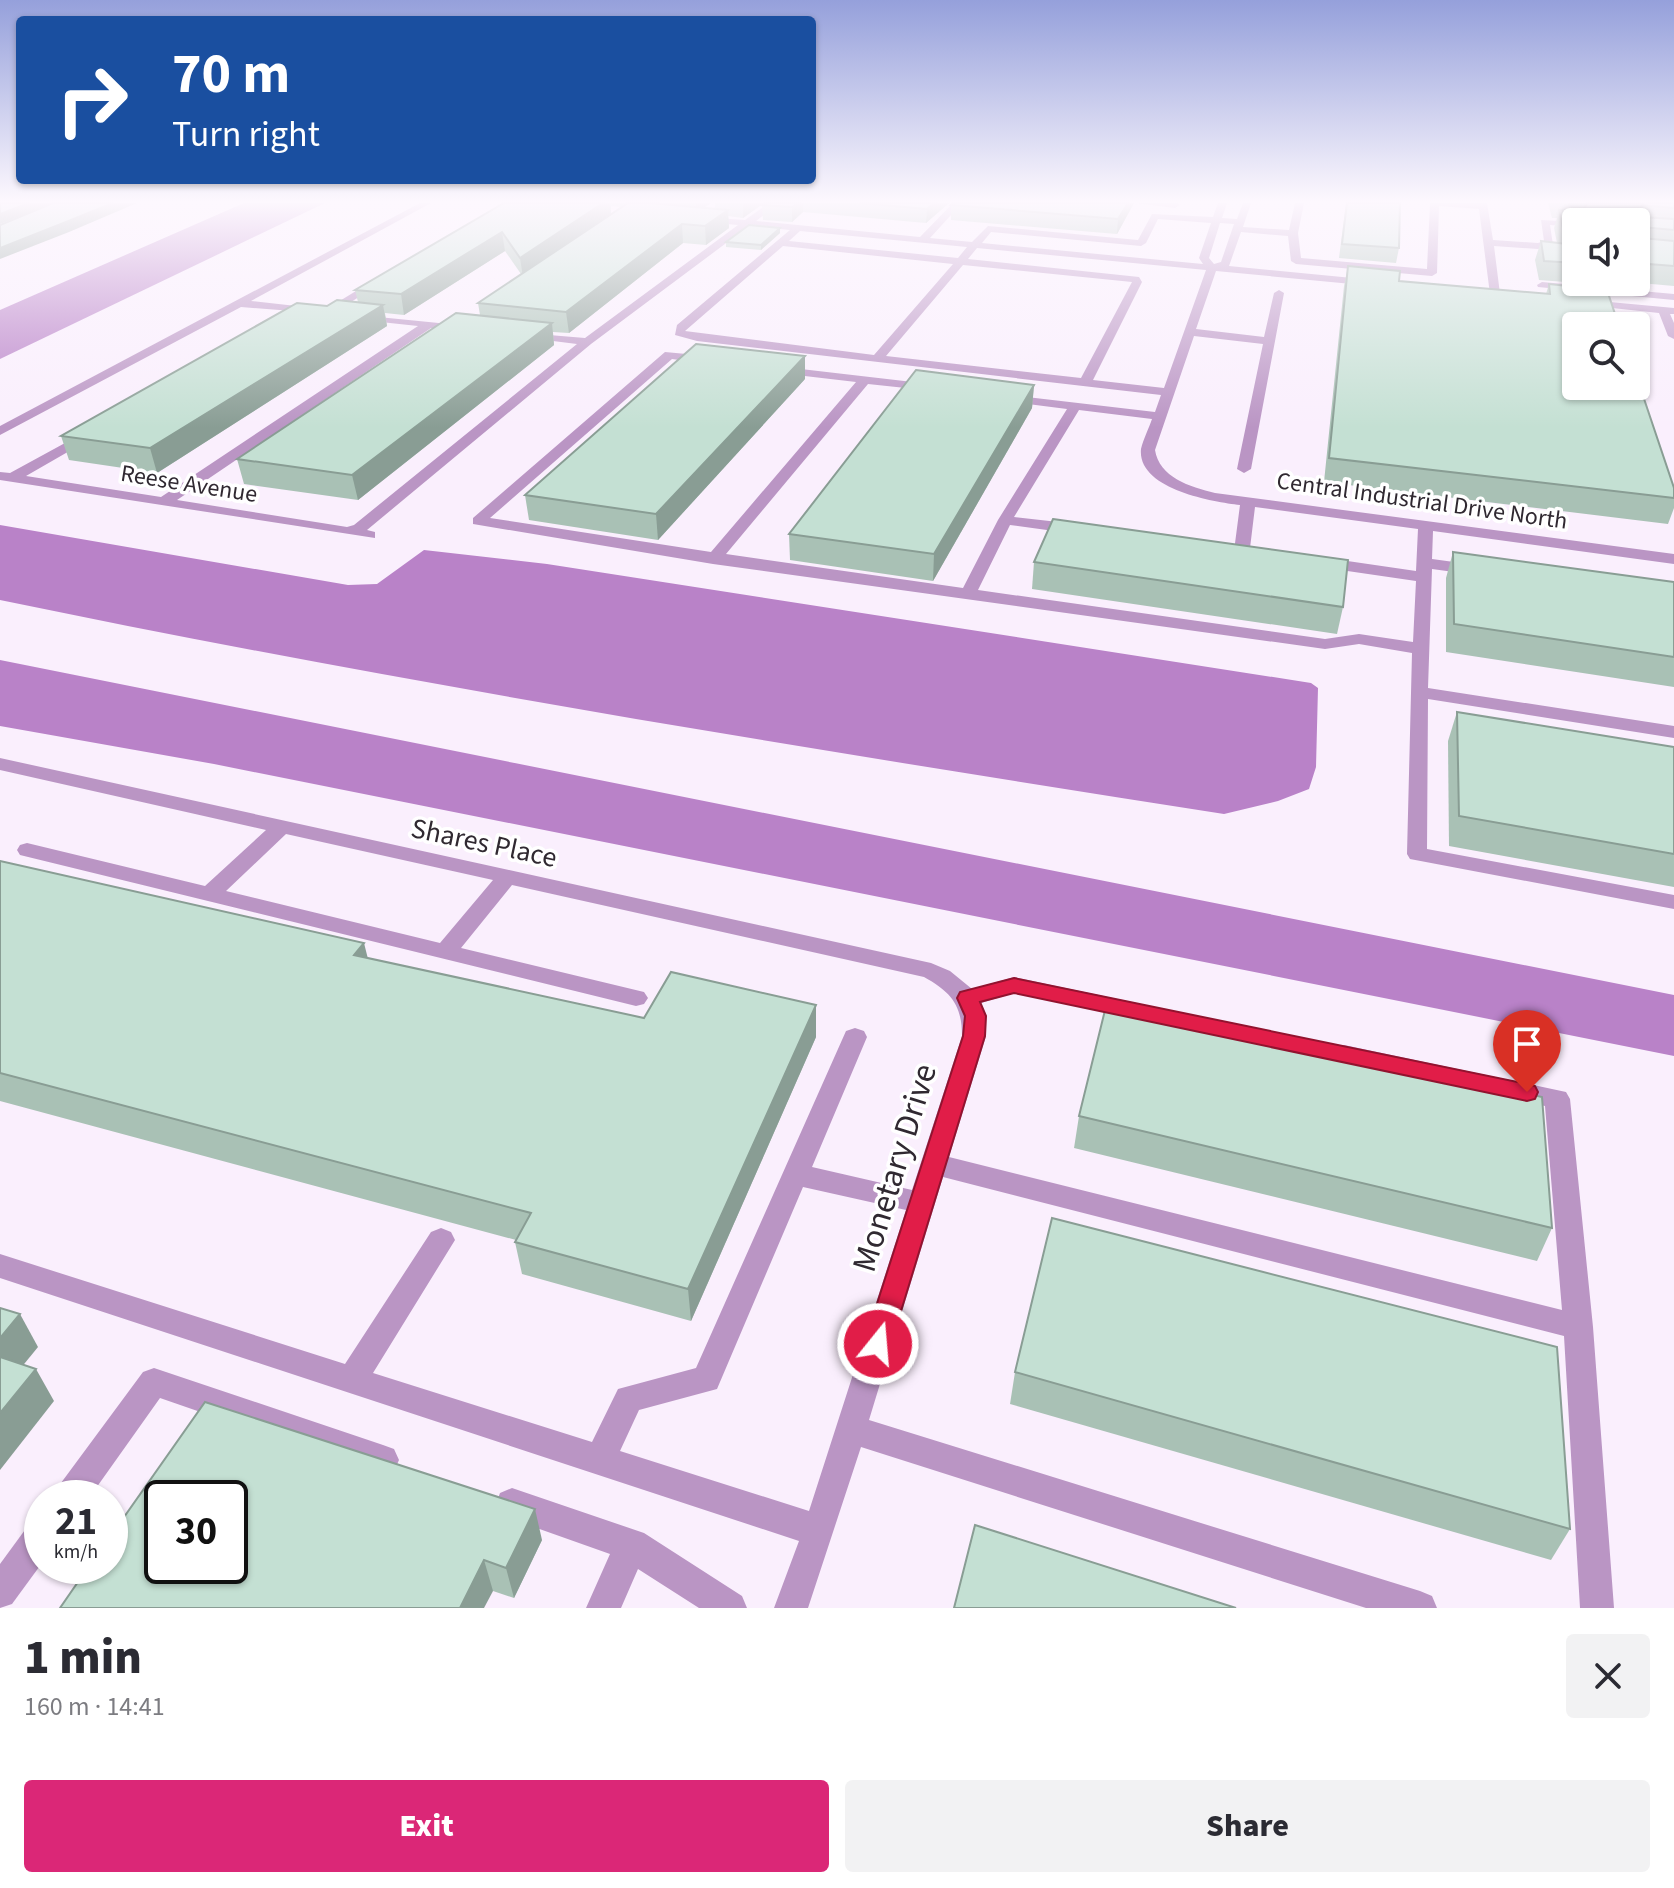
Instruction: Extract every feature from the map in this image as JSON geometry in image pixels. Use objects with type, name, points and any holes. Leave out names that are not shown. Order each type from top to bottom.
[{"type":"street","points":[[0,431],[286,278]]},
{"type":"street","points":[[326,313],[385,278]]},
{"type":"street","points":[[348,531],[359,529],[587,342],[671,278]]},
{"type":"street","points":[[739,278],[681,327],[679,333],[697,338],[1168,392]]},
{"type":"street","points":[[877,359],[946,278]]},
{"type":"street","points":[[1085,383],[1137,281],[1129,278]]},
{"type":"street","points":[[985,394],[1160,416],[1208,278]]},
{"type":"street","points":[[1321,278],[1385,284]]},
{"type":"street","points":[[1493,278],[1495,294]]},
{"type":"street","points":[[1542,285],[1674,297]]},
{"type":"street","points":[[1244,469],[1279,293]]},
{"type":"street","points":[[1479,293],[1510,296]]},
{"type":"street","points":[[1571,302],[1668,311],[1674,336]]},
{"type":"street","points":[[239,303],[341,314]]},
{"type":"street","points":[[274,326],[301,310]]},
{"type":"street","points":[[356,316],[462,328],[476,324]]},
{"type":"street","points":[[164,502],[429,324]]},
{"type":"street","points":[[1189,332],[1270,341]]},
{"type":"street","points":[[509,333],[587,342]]},
{"type":"street","points":[[729,363],[669,355],[478,521],[713,559],[969,592],[1325,644],[1359,639],[1421,649]]},
{"type":"street","points":[[759,366],[940,389]]},
{"type":"street","points":[[713,559],[865,380]]},
{"type":"street","points":[[969,592],[1005,520],[1075,406]]},
{"type":"street","name":"Central Industrial Drive North","points":[[1160,416],[1147,457],[1155,471],[1208,496],[1674,559]]},
{"type":"street","points":[[6,477],[95,430]]},
{"type":"street","name":"Reese Avenue","points":[[6,477],[370,535]]},
{"type":"street","points":[[1248,502],[1234,550],[1272,555]]},
{"type":"street","points":[[1005,520],[1100,532]]},
{"type":"street","points":[[1426,526],[1419,692],[1417,854],[1674,902]]},
{"type":"street","points":[[1302,560],[1487,572]]},
{"type":"street","points":[[1419,692],[1674,732]]},
{"type":"street","name":"Shares Place","points":[[0,764],[931,971],[960,990]]},
{"type":"street","points":[[210,894],[281,827]]},
{"type":"street","points":[[27,850],[636,998]]},
{"type":"street","points":[[445,952],[507,877]]},
{"type":"street","points":[[960,990],[1014,985],[1154,1015]]},
{"type":"street","name":"Monetary Drive","points":[[791,1608],[819,1531],[974,1036],[975,1016],[960,990]]},
{"type":"street","points":[[600,1460],[629,1399],[706,1379],[855,1037]]},
{"type":"street","points":[[1324,1050],[1557,1099],[1578,1327],[1597,1608]]},
{"type":"street","points":[[934,1164],[1578,1327]]},
{"type":"street","points":[[795,1174],[922,1203]]},
{"type":"street","points":[[351,1380],[441,1240]]},
{"type":"street","points":[[0,1266],[819,1531]]},
{"type":"street","points":[[82,1480],[154,1382],[408,1469]]},
{"type":"street","points":[[851,1429],[1420,1608]]},
{"type":"street","points":[[483,1494],[632,1545],[730,1608]]},
{"type":"street","points":[[603,1608],[632,1545]]},
{"type":"street","points":[[0,1592],[24,1559]]},
{"type":"shaded area","points":[[73,278],[169,278],[0,359],[0,310]]},
{"type":"shaded area","points":[[0,525],[348,585],[377,584],[424,550],[547,564],[1311,683],[1318,688],[1316,767],[1309,789],[1278,801],[1224,814],[457,688],[0,600]]},
{"type":"shaded area","points":[[0,660],[1674,995],[1674,1056],[214,764],[0,726]]},
{"type":"building","points":[[375,278],[427,278],[401,294],[355,290]]},
{"type":"building","points":[[515,278],[611,278],[566,312],[478,303]]},
{"type":"building","points":[[1347,278],[1399,278],[1399,281],[1550,294],[1549,284],[1562,285],[1562,296],[1609,296],[1614,312],[1562,312],[1562,400],[1644,400],[1674,488],[1674,498],[1329,458]]},
{"type":"building","points":[[337,300],[383,305],[150,448],[61,436],[297,303],[327,306]]},
{"type":"building","points":[[456,313],[552,323],[352,475],[237,459]]},
{"type":"building","points":[[696,344],[805,356],[656,514],[525,495]]},
{"type":"building","points":[[916,370],[1034,385],[934,554],[789,534]]},
{"type":"building","points":[[1053,519],[1348,560],[1343,607],[1034,562]]},
{"type":"building","points":[[1453,552],[1674,582],[1674,657],[1454,624]]},
{"type":"building","points":[[1457,712],[1674,747],[1674,854],[1459,816]]},
{"type":"building","points":[[0,861],[364,943],[354,955],[644,1018],[671,972],[816,1005],[688,1289],[515,1242],[531,1213],[0,1073]]},
{"type":"building","points":[[1107,1002],[1542,1097],[1552,1228],[1079,1116]]},
{"type":"building","points":[[1052,1218],[1557,1347],[1570,1529],[1015,1372]]},
{"type":"building","points":[[0,1308],[20,1314],[0,1338]]},
{"type":"building","points":[[0,1357],[36,1369],[0,1413]]},
{"type":"building","points":[[205,1402],[535,1509],[506,1568],[484,1560],[460,1608],[60,1608],[77,1584],[128,1584],[128,1511],[144,1489],[144,1584],[248,1584],[248,1480],[150,1480]]},
{"type":"building","points":[[975,1525],[1236,1608],[954,1608]]},
{"type":"route","points":[[878,1344],[974,1036],[975,1016],[968,998],[1014,985],[1527,1092]]}]
